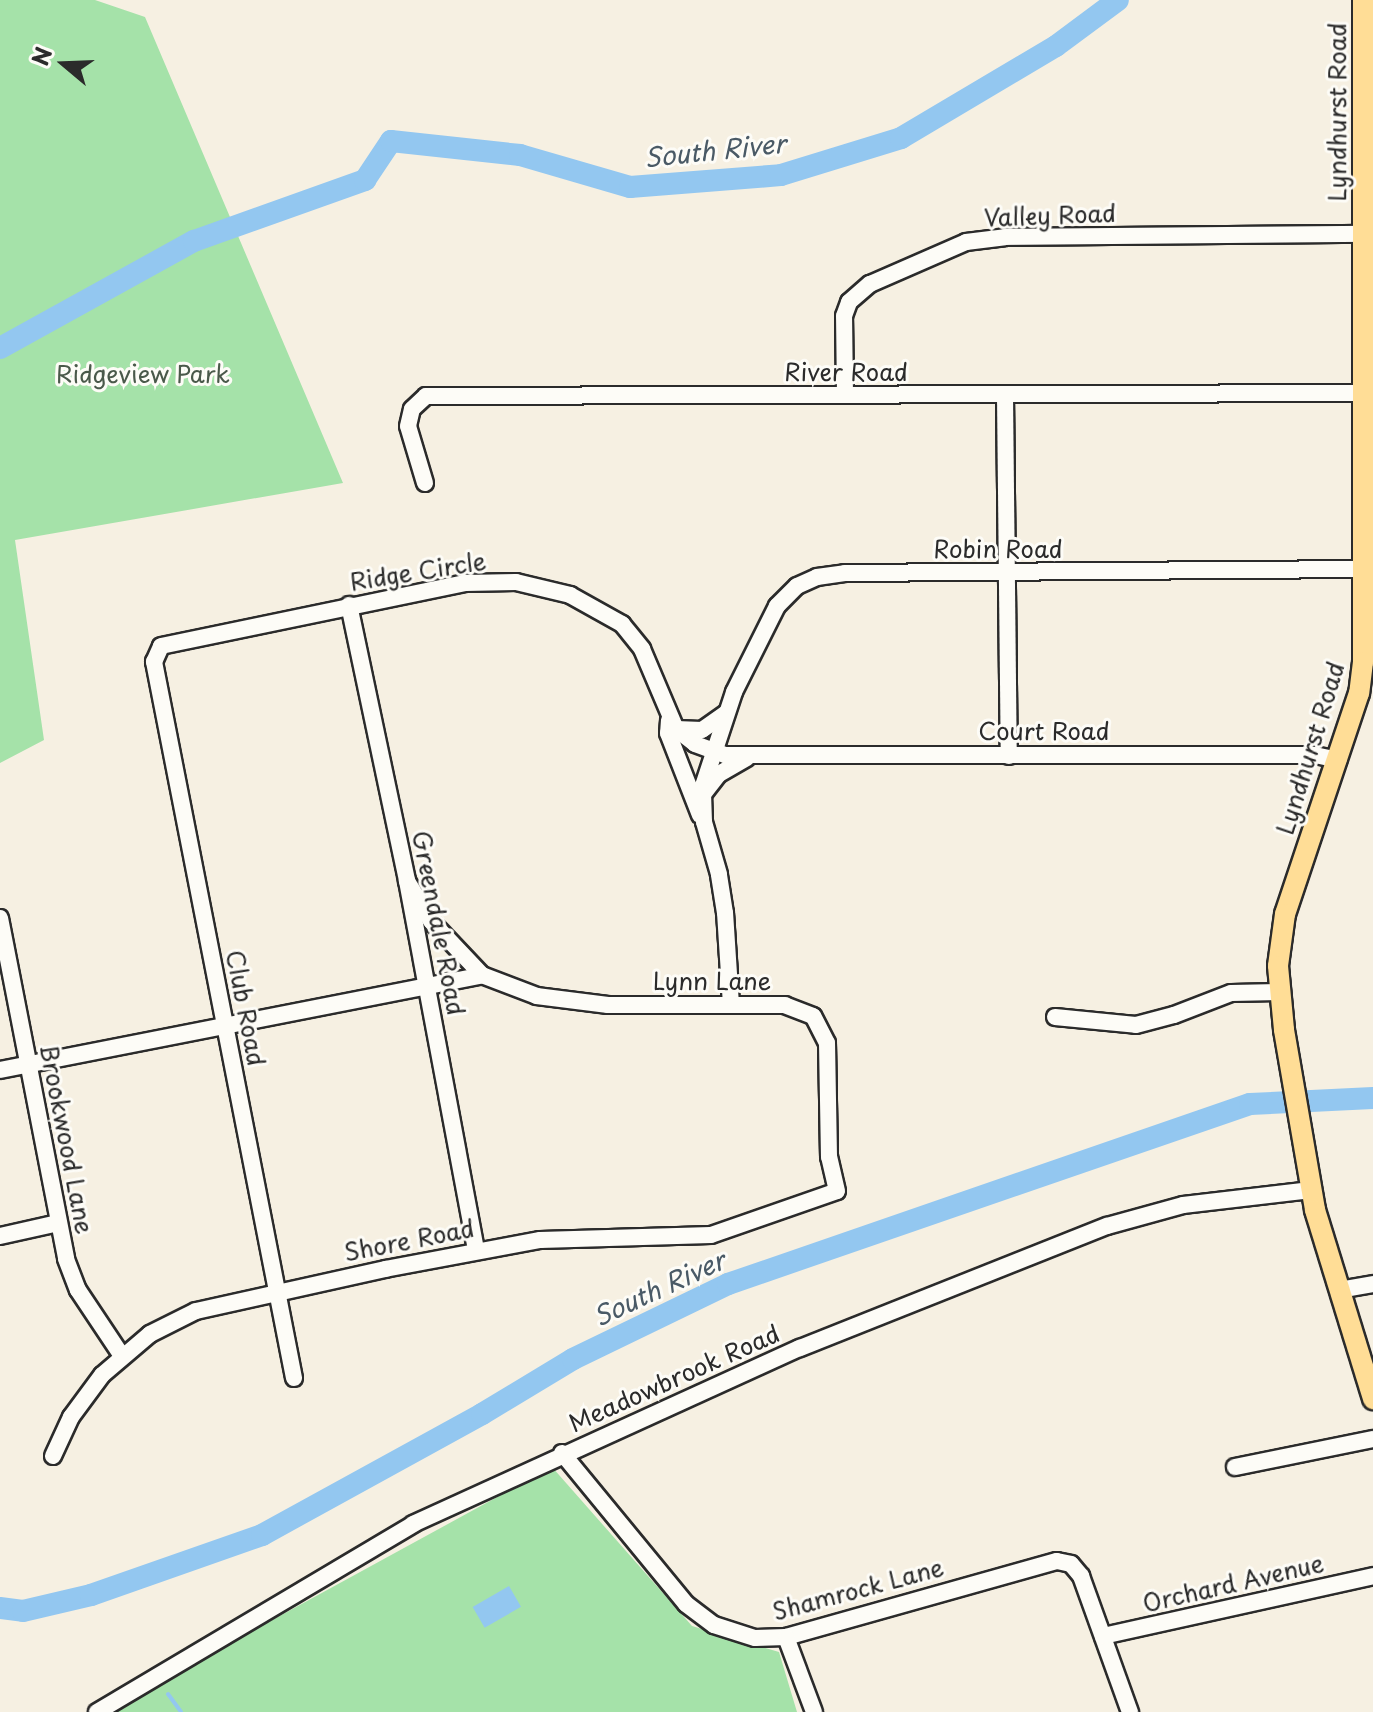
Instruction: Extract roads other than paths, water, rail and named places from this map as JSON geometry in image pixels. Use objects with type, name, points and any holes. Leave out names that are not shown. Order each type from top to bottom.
[{"type":"main road","name":"Lyndhurst Road","points":[[1363,0],[1363,393],[1368,477],[1363,662],[1366,694],[1338,760],[1285,914],[1279,953],[1279,992],[1311,1190],[1373,1399]]},
{"type":"street","name":"Valley Road","points":[[845,395],[843,331],[849,302],[870,284],[966,242],[1005,237],[1363,234]]},
{"type":"street","name":"River Road","points":[[425,483],[408,426],[412,409],[426,396],[1363,393]]},
{"type":"street","points":[[1005,395],[1009,756]]},
{"type":"street","name":"Robin Road","points":[[712,751],[777,606],[804,582],[845,573],[1364,569]]},
{"type":"street","name":"Ridge Circle","points":[[158,648],[166,643],[349,605],[490,581],[541,586],[570,595],[614,617],[636,640],[672,724],[668,733],[704,822],[721,886],[731,1005]]},
{"type":"street","name":"Greendale Road","points":[[349,605],[407,881],[476,1251]]},
{"type":"street","name":"Club Road","points":[[158,648],[154,662],[294,1378]]},
{"type":"street","points":[[672,724],[702,730],[727,712]]},
{"type":"street","points":[[672,724],[695,744],[712,751]]},
{"type":"street","points":[[702,798],[719,774],[748,757],[733,748],[720,729]]},
{"type":"street","name":"Court Road","points":[[712,751],[748,757],[1315,755],[1338,760]]},
{"type":"street","name":"Ridge Circle","points":[[704,822],[702,798],[712,751]]},
{"type":"street","name":"Lynn Lane","points":[[407,881],[431,921],[482,975],[537,996],[570,1002],[792,1006],[804,1010],[820,1025],[827,1043],[829,1157],[837,1191]]},
{"type":"street","name":"Brookwood Lane","points":[[0,918],[58,1223],[78,1290],[122,1356]]},
{"type":"street","points":[[0,1070],[482,975]]},
{"type":"street","points":[[1055,1017],[1136,1025],[1174,1015],[1231,993],[1279,992]]},
{"type":"street","name":"Meadowbrook Road","points":[[97,1712],[413,1524],[562,1453],[800,1348],[1065,1240],[1183,1205],[1311,1190]]},
{"type":"street","name":"Shore Road","points":[[53,1456],[86,1395],[122,1356],[150,1334],[196,1311],[277,1291],[476,1251],[563,1238],[711,1235],[837,1191]]},
{"type":"street","points":[[0,1236],[58,1223]]},
{"type":"street","points":[[1339,1290],[1373,1284]]},
{"type":"street","points":[[1235,1467],[1373,1439]]},
{"type":"street","name":"Shamrock Lane","points":[[562,1453],[596,1499],[699,1615],[739,1634],[768,1639],[786,1637],[1051,1563],[1065,1562],[1077,1570],[1103,1636]]},
{"type":"street","name":"Orchard Avenue","points":[[1103,1636],[1373,1576]]},
{"type":"street","points":[[1103,1636],[1130,1712]]},
{"type":"street","points":[[786,1637],[814,1712]]},
{"type":"water","points":[[509,1586],[521,1607],[485,1628],[473,1607]]},
{"type":"waterway","name":"South River","points":[[0,348],[194,241],[365,180],[391,141],[520,155],[630,187],[781,175],[901,138],[1056,46],[1118,0]]},
{"type":"waterway","name":"South River","points":[[0,1608],[23,1611],[91,1595],[262,1535],[482,1414],[573,1359],[728,1284],[1250,1104],[1373,1098]]},
{"type":"waterway","points":[[168,1694],[181,1712]]},
{"type":"park label","name":"Ridgeview Park","points":[[143,374]]}]
